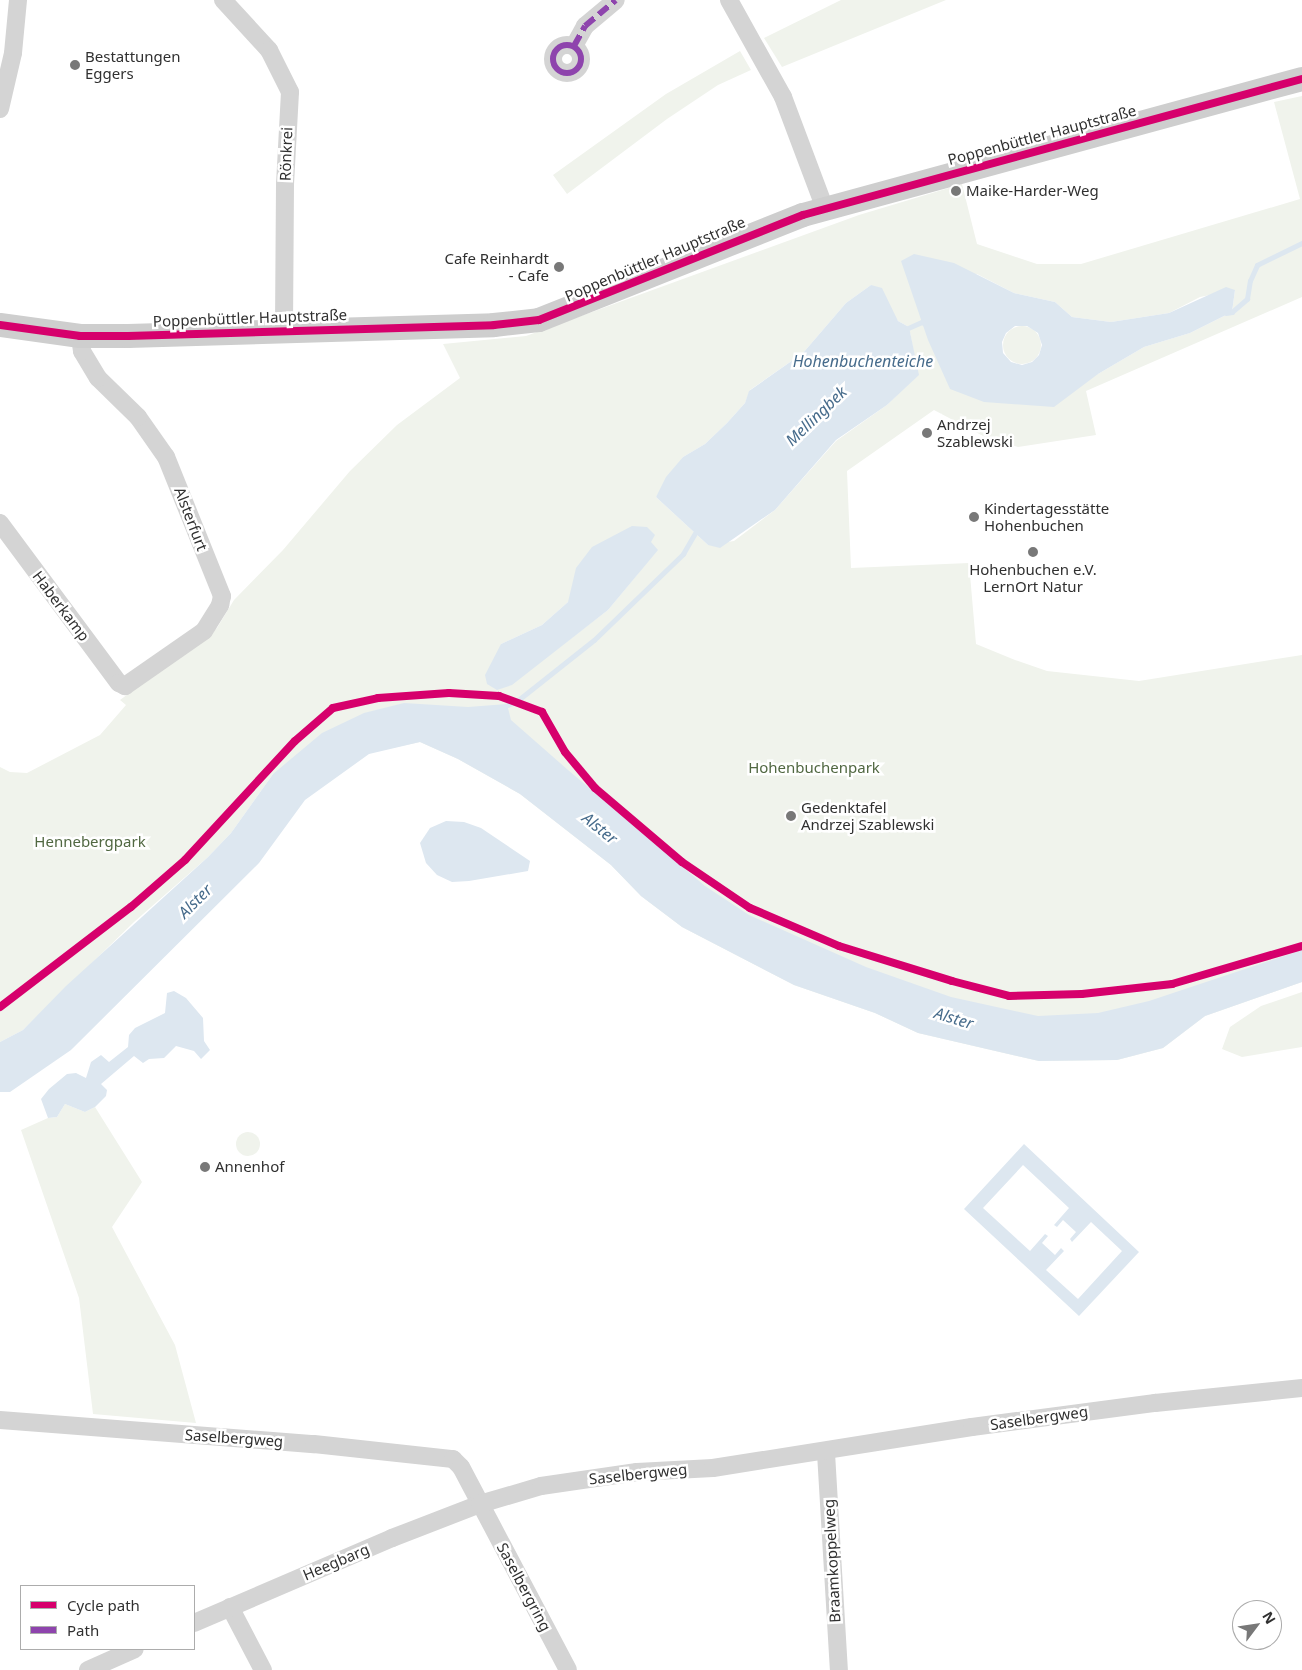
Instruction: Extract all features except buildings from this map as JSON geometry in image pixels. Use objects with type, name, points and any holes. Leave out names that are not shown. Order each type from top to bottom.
[{"type":"street","points":[[0,109],[3,85],[14,53],[18,0]]},
{"type":"street","name":"Rönkrei","points":[[223,0],[269,50],[290,92],[285,164],[284,331]]},
{"type":"street","points":[[574,46],[585,26],[616,0]]},
{"type":"street","points":[[729,0],[783,97],[825,208]]},
{"type":"street","name":"Poppenbüttler Hauptstraße","points":[[0,325],[80,336],[494,324],[540,320],[752,233],[825,208],[1302,79]]},
{"type":"street","name":"Alsterfurt","points":[[80,336],[82,350],[98,378],[138,417],[166,458],[222,596],[214,618],[204,631],[125,686]]},
{"type":"street","name":"Haberkamp","points":[[0,523],[118,683],[125,686]]},
{"type":"street","name":"Saselbergweg","points":[[0,1420],[450,1457],[461,1467],[480,1504],[541,1486],[826,1452],[972,1427],[1155,1403],[1302,1388]]},
{"type":"street","name":"Braamkoppelweg","points":[[826,1452],[839,1670]]},
{"type":"street","name":"Heegbarg","points":[[195,1623],[480,1504]]},
{"type":"street","name":"Saselbergring","points":[[480,1504],[568,1670]]},
{"type":"street","points":[[230,1608],[263,1670]]},
{"type":"street","points":[[88,1670],[133,1650]]},
{"type":"green space","points":[[841,0],[946,0],[782,67],[764,38]]},
{"type":"green space","points":[[740,51],[751,70],[718,85],[667,119],[567,194],[553,175],[666,94]]},
{"type":"green space","name":"Hohenbuchenpark","points":[[1302,96],[1302,297],[1086,391],[1096,435],[1018,447],[985,437],[934,410],[847,471],[851,568],[969,563],[976,644],[1015,660],[1047,671],[1139,681],[1302,655],[1302,982],[1205,1016],[1163,1048],[1117,1060],[1039,1061],[918,1033],[875,1013],[794,985],[682,927],[641,896],[611,865],[520,794],[458,759],[420,742],[273,774],[231,833],[208,857],[134,922],[23,1030],[0,1042],[0,767],[10,772],[27,773],[100,735],[126,705],[120,700],[217,628],[234,600],[283,550],[350,471],[397,425],[460,378],[443,344],[526,336],[859,215],[962,184],[977,244],[1037,264],[1081,264],[1300,199],[1274,102]],"holes":[[[977,274],[1014,293],[1055,302],[1072,317],[1111,322],[1169,313],[1200,297],[1235,290],[1232,312],[1190,333],[1144,347],[1098,374],[950,388],[918,309]],[[871,285],[898,321],[909,327],[918,375],[887,405],[836,441],[775,510],[734,541],[708,545],[656,497],[683,457],[705,444],[727,423],[745,403],[750,390],[803,353],[846,303]],[[641,570],[608,610],[557,649],[501,644],[542,625],[568,602]]]},
{"type":"green space","points":[[1022,326],[1036,331],[1041,345],[1036,359],[1022,364],[1008,359],[1003,345],[1008,331]]},
{"type":"green space","points":[[1302,992],[1302,1047],[1242,1057],[1222,1049],[1230,1027],[1261,1006]]},
{"type":"green space","points":[[65,1104],[85,1112],[95,1107],[142,1182],[112,1227],[175,1345],[196,1423],[93,1414],[79,1298],[21,1130],[48,1118],[57,1117]]},
{"type":"green space","points":[[243,1132],[253,1132],[260,1139],[260,1149],[253,1156],[243,1156],[236,1149],[236,1139]]},
{"type":"water","name":"Hohenbuchenteiche","points":[[914,254],[954,263],[1014,293],[1055,302],[1072,317],[1111,322],[1169,313],[1226,287],[1235,290],[1232,312],[1190,333],[1144,347],[1098,374],[1054,407],[984,402],[950,389],[928,340],[901,261]],"holes":[[[1015,326],[1027,326],[1038,333],[1042,345],[1039,355],[1032,362],[1022,365],[1011,362],[1003,353],[1002,342],[1006,333]]]},
{"type":"water","name":"Hohenbuchenteiche","points":[[871,285],[882,288],[898,321],[909,327],[919,375],[887,405],[836,440],[775,510],[720,548],[708,545],[656,497],[666,477],[683,457],[705,444],[727,423],[745,403],[749,391],[803,353],[846,303]]},
{"type":"water","points":[[632,526],[647,527],[655,535],[651,542],[658,550],[608,610],[512,685],[497,690],[487,684],[485,675],[501,644],[542,625],[568,602],[576,568],[592,547]]},
{"type":"water","name":"Alster","points":[[404,703],[468,707],[507,704],[511,720],[705,886],[749,915],[866,967],[951,997],[1038,1016],[1098,1013],[1149,1001],[1302,950],[1302,982],[1205,1016],[1163,1048],[1117,1060],[1039,1061],[918,1033],[875,1013],[794,985],[682,927],[641,896],[611,865],[520,794],[458,759],[420,742],[369,754],[305,800],[259,863],[71,1050],[10,1092],[0,1092],[0,1042],[23,1030],[66,986],[208,857],[231,833],[273,774],[322,733],[364,713]]},
{"type":"water","points":[[446,821],[464,822],[481,828],[530,861],[528,871],[452,882],[437,875],[426,863],[420,843],[430,828]]},
{"type":"water","points":[[174,991],[186,998],[203,1018],[204,1041],[210,1050],[201,1059],[194,1051],[176,1046],[164,1058],[149,1059],[143,1063],[134,1056],[101,1084],[107,1090],[106,1096],[95,1107],[85,1112],[65,1104],[57,1117],[48,1118],[41,1099],[49,1089],[67,1074],[76,1073],[86,1078],[91,1062],[101,1055],[109,1062],[128,1047],[129,1035],[135,1028],[165,1013],[167,993]]},
{"type":"water","points":[[1024,1144],[1139,1252],[1079,1316],[964,1209]],"holes":[[[1023,1165],[1069,1208],[1054,1225],[1057,1227],[1063,1220],[1076,1232],[1070,1239],[1072,1242],[1091,1222],[1122,1251],[1078,1299],[1046,1270],[1064,1251],[1061,1248],[1055,1255],[1042,1243],[1048,1236],[1045,1234],[1030,1251],[983,1208]]]},
{"type":"waterway","name":"Mellingbek","points":[[1226,313],[1232,312],[1247,299],[1250,281],[1257,265],[1302,243]]},
{"type":"waterway","name":"Mellingbek","points":[[906,329],[922,322],[926,324]]},
{"type":"waterway","name":"Mellingbek","points":[[503,707],[517,701],[594,640],[683,554],[697,530]]},
{"type":"marked path","points":[[574,46],[585,26],[616,0]]},
{"type":"marked path","points":[[567,45],[577,49],[581,59],[577,69],[567,73],[557,69],[553,59],[557,49],[567,45]]},
{"type":"cycle path","points":[[0,325],[80,336],[128,336],[494,325],[539,320],[803,215],[1302,79]]},
{"type":"cycle path","points":[[0,1007],[131,907],[185,860],[295,741],[333,708],[378,698],[449,693],[499,696],[542,712],[565,752],[595,788],[682,862],[750,908],[839,946],[952,981],[1009,996],[1082,994],[1172,984],[1302,946]]},
{"type":"place","name":"Bestattungen Eggers","points":[[75,65]]},
{"type":"place","name":"Maike-Harder-Weg","points":[[956,191]]},
{"type":"place","name":"Cafe Reinhardt - Cafe","points":[[559,267]]},
{"type":"place","name":"Andrzej Szablewski","points":[[927,433]]},
{"type":"place","name":"Kindertagesstätte Hohenbuchen","points":[[974,517]]},
{"type":"place","name":"Hohenbuchen e.V. LernOrt Natur","points":[[1033,552]]},
{"type":"place","name":"Gedenktafel Andrzej Szablewski","points":[[791,816]]},
{"type":"place","name":"Annenhof","points":[[205,1167]]},
{"type":"park label","name":"Hennebergpark","points":[[90,842]]}]
